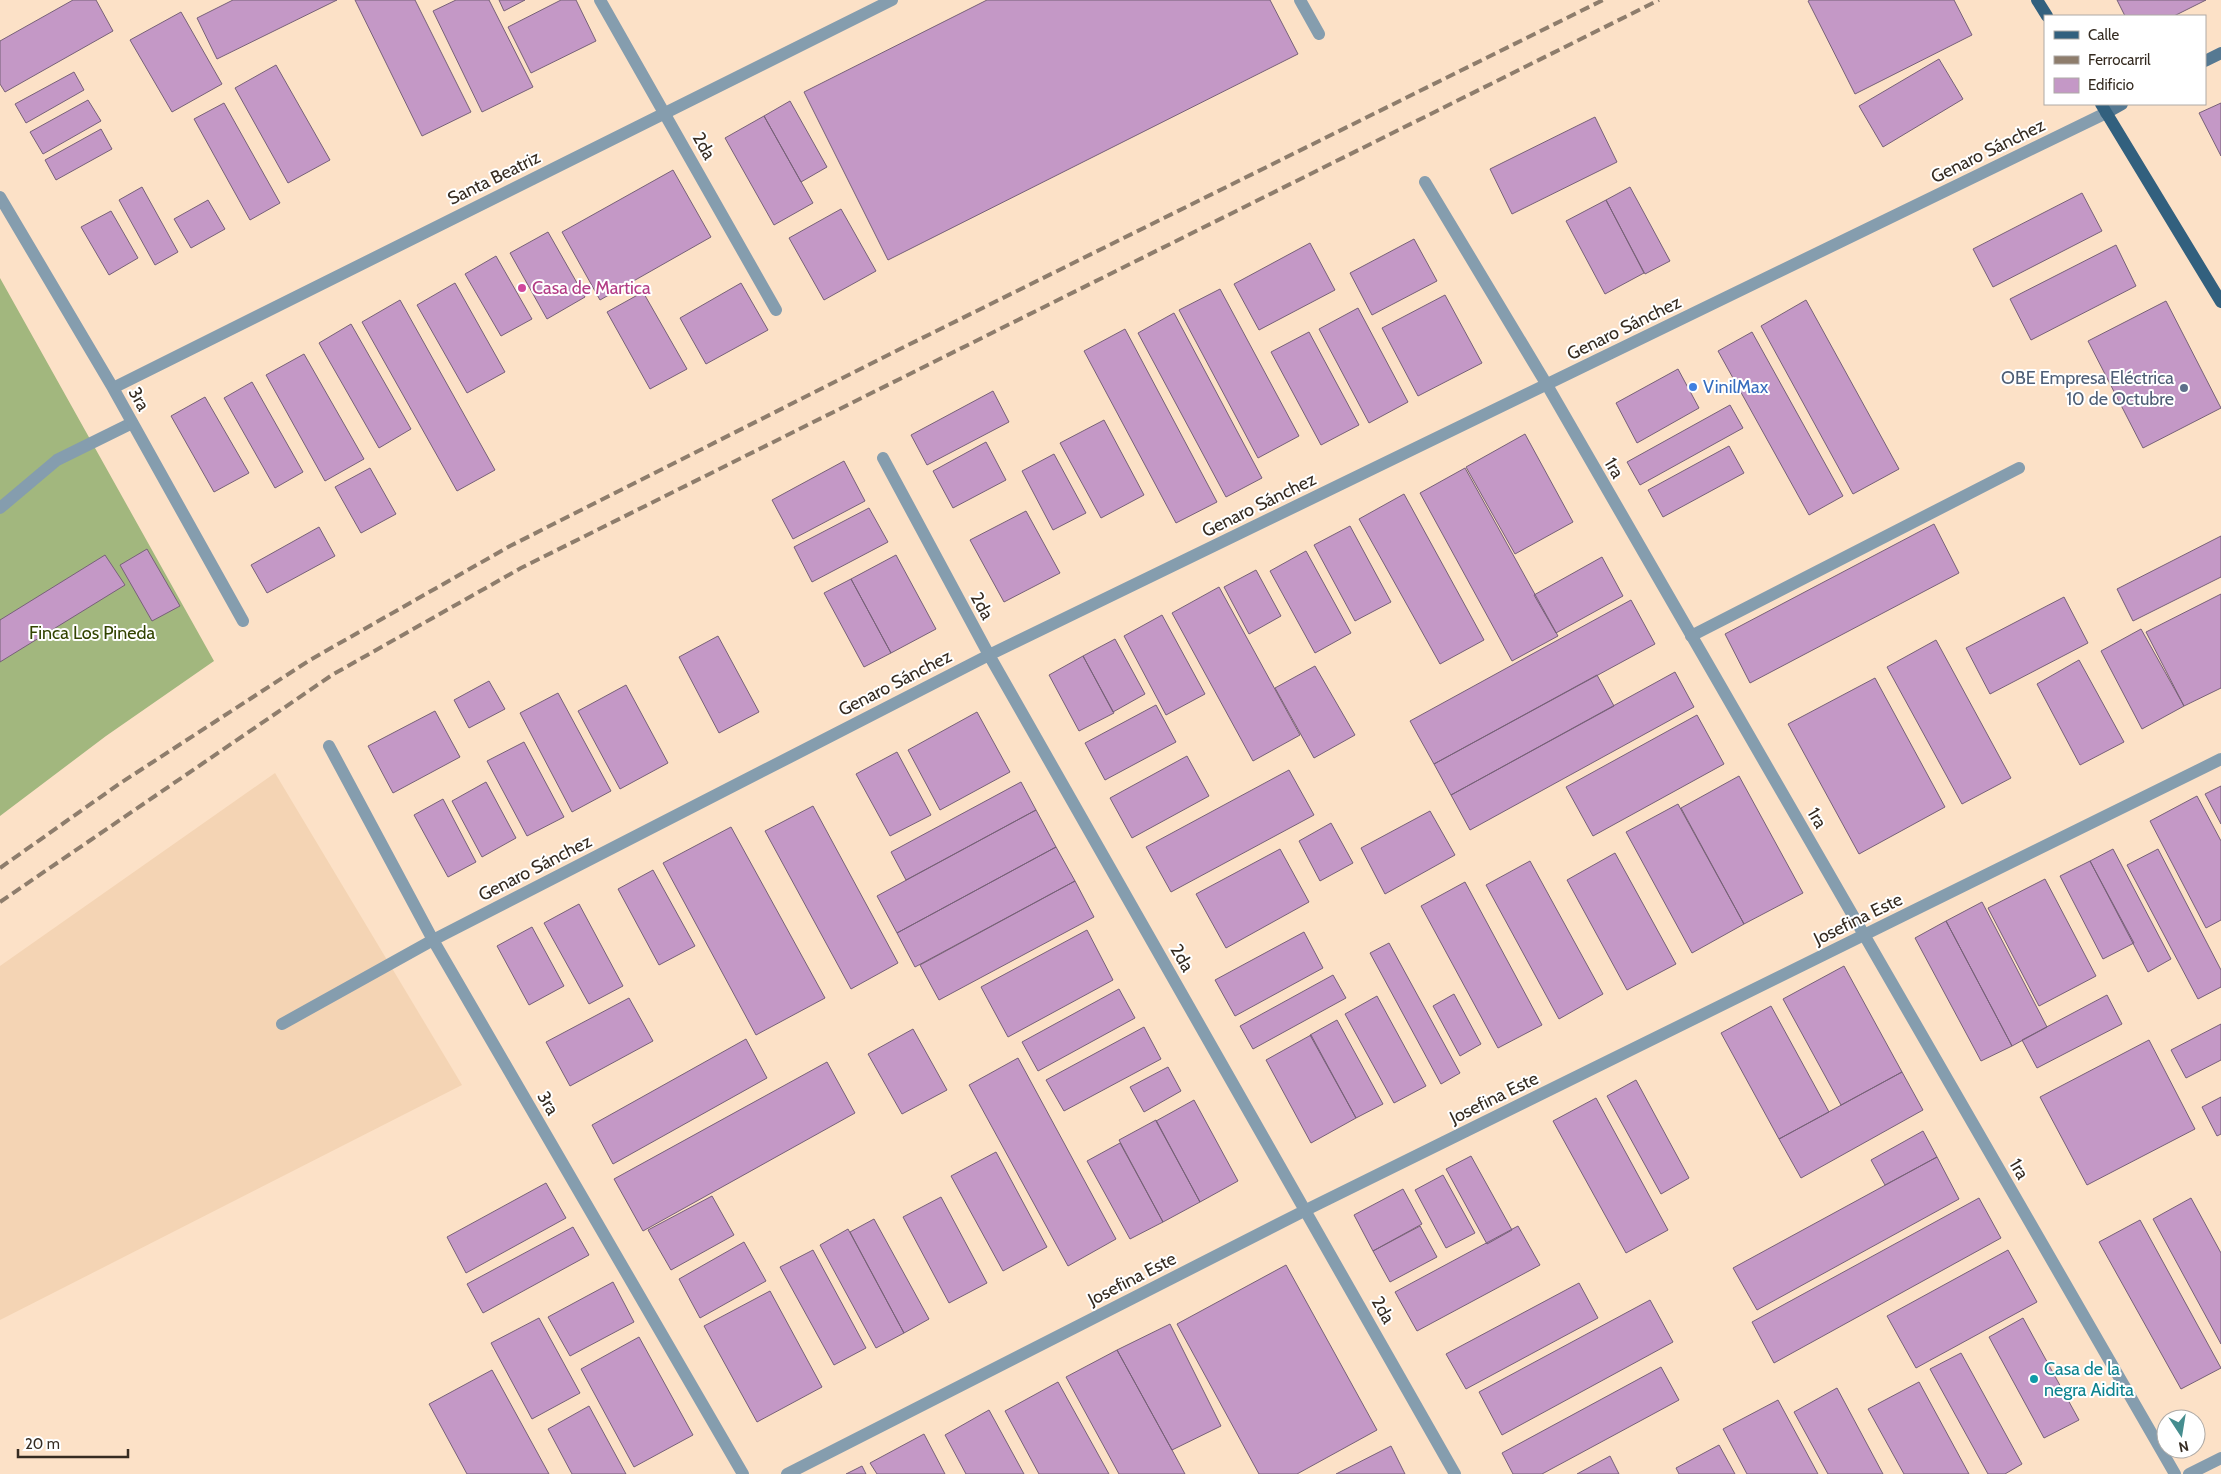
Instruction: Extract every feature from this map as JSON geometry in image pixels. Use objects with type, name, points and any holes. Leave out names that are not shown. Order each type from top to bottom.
[{"type":"main road","points":[[2037,0],[2046,15]]},
{"type":"main road","points":[[2104,108],[2221,302]]},
{"type":"street","name":"2da","points":[[600,0],[666,113],[776,310]]},
{"type":"street","name":"Santa Beatriz","points":[[113,388],[892,0]]},
{"type":"street","points":[[1300,0],[1319,34]]},
{"type":"street","points":[[2206,60],[2221,53]]},
{"type":"street","points":[[2104,108],[2118,105]]},
{"type":"street","name":"Genaro Sánchez","points":[[282,1024],[433,940],[988,655],[1547,385],[2104,108]]},
{"type":"street","name":"1ra","points":[[1425,182],[1547,385],[2175,1474]]},
{"type":"street","name":"3ra","points":[[0,197],[113,388],[243,621]]},
{"type":"street","points":[[0,508],[57,460],[132,423]]},
{"type":"street","name":"2da","points":[[882,458],[988,655],[1455,1474]]},
{"type":"street","points":[[1691,636],[2019,468]]},
{"type":"street","name":"3ra","points":[[329,746],[433,940],[743,1474]]},
{"type":"street","name":"Josefina Este","points":[[787,1474],[1306,1210],[2221,760]]},
{"type":"street","points":[[2189,1474],[2221,1458]]},
{"type":"shaded area","points":[[275,773],[462,1085],[0,1320],[0,966]]},
{"type":"green space","name":"Finca Los Pineda","points":[[0,278],[214,661],[106,736],[0,816]]},
{"type":"building","points":[[73,0],[96,0],[113,31],[5,92],[0,84],[0,41]]},
{"type":"building","points":[[233,0],[337,0],[217,59],[197,18]]},
{"type":"building","points":[[355,0],[415,0],[471,112],[422,136]]},
{"type":"building","points":[[456,0],[489,0],[533,87],[482,112],[433,11]]},
{"type":"building","points":[[499,0],[525,0],[504,11]]},
{"type":"building","points":[[561,0],[576,0],[596,41],[531,73],[508,27]]},
{"type":"building","points":[[987,0],[1270,0],[1298,54],[888,260],[804,92]]},
{"type":"building","points":[[1954,0],[1972,35],[1855,94],[1808,1]]},
{"type":"building","points":[[2117,0],[2206,0],[2176,15],[2124,15]]},
{"type":"building","points":[[181,12],[222,84],[172,112],[130,40]]},
{"type":"building","points":[[1939,59],[1963,99],[1883,147],[1859,106]]},
{"type":"building","points":[[276,65],[330,160],[288,183],[235,88]]},
{"type":"building","points":[[74,72],[84,90],[26,123],[15,104]]},
{"type":"building","points":[[88,100],[101,121],[43,154],[30,132]]},
{"type":"building","points":[[790,101],[827,167],[801,182],[764,116]]},
{"type":"building","points":[[224,103],[280,203],[250,220],[194,119]]},
{"type":"building","points":[[2221,103],[2221,156],[2199,113]]},
{"type":"building","points":[[764,116],[813,203],[774,225],[725,138]]},
{"type":"building","points":[[1595,117],[1617,162],[1512,214],[1490,169]]},
{"type":"building","points":[[101,129],[112,149],[56,180],[45,160]]},
{"type":"building","points":[[673,170],[711,237],[600,300],[562,232]]},
{"type":"building","points":[[142,187],[178,252],[155,265],[119,200]]},
{"type":"building","points":[[1630,187],[1670,261],[1645,274],[1606,200]]},
{"type":"building","points":[[2082,193],[2102,231],[1993,287],[1973,249]]},
{"type":"building","points":[[208,200],[225,229],[191,248],[174,219]]},
{"type":"building","points":[[1606,200],[1644,273],[1605,294],[1566,221]]},
{"type":"building","points":[[841,209],[876,271],[824,300],[789,238]]},
{"type":"building","points":[[111,211],[138,258],[109,275],[81,227]]},
{"type":"building","points":[[548,232],[585,297],[547,319],[510,253]]},
{"type":"building","points":[[1414,239],[1437,281],[1372,315],[1350,273]]},
{"type":"building","points":[[1310,243],[1335,290],[1259,330],[1234,284]]},
{"type":"building","points":[[2116,245],[2136,286],[2031,340],[2010,299]]},
{"type":"building","points":[[496,256],[532,319],[501,336],[465,274]]},
{"type":"building","points":[[455,283],[505,372],[467,393],[417,305]]},
{"type":"building","points":[[741,283],[768,330],[706,364],[680,318]]},
{"type":"building","points":[[1220,289],[1299,436],[1258,458],[1179,310]]},
{"type":"building","points":[[643,292],[687,369],[650,389],[607,312]]},
{"type":"building","points":[[1445,295],[1482,363],[1418,396],[1382,328]]},
{"type":"building","points":[[400,300],[495,470],[457,491],[362,322]]},
{"type":"building","points":[[1806,300],[1899,469],[1853,494],[1761,326]]},
{"type":"building","points":[[2166,301],[2221,408],[2143,448],[2088,341]]},
{"type":"building","points":[[1358,308],[1408,402],[1369,423],[1319,329]]},
{"type":"building","points":[[1174,313],[1262,478],[1226,497],[1138,333]]},
{"type":"building","points":[[351,324],[411,429],[379,448],[319,343]]},
{"type":"building","points":[[1125,329],[1217,502],[1176,523],[1084,351]]},
{"type":"building","points":[[1309,332],[1359,425],[1321,445],[1271,352]]},
{"type":"building","points":[[1752,332],[1843,496],[1809,515],[1718,351]]},
{"type":"building","points":[[304,354],[364,459],[325,481],[266,375]]},
{"type":"building","points":[[1678,369],[1699,408],[1637,443],[1616,403]]},
{"type":"building","points":[[252,382],[303,472],[275,488],[224,398]]},
{"type":"building","points":[[993,391],[1009,422],[927,465],[911,435]]},
{"type":"building","points":[[205,397],[249,473],[214,492],[171,416]]},
{"type":"building","points":[[1730,405],[1743,428],[1640,485],[1627,462]]},
{"type":"building","points":[[1104,420],[1144,495],[1101,518],[1060,443]]},
{"type":"building","points":[[1525,434],[1573,522],[1515,554],[1466,467]]},
{"type":"building","points":[[986,442],[1006,480],[953,508],[933,471]]},
{"type":"building","points":[[1729,446],[1744,473],[1663,517],[1648,490]]},
{"type":"building","points":[[1054,454],[1086,513],[1053,530],[1022,471]]},
{"type":"building","points":[[844,461],[865,501],[793,539],[772,500]]},
{"type":"building","points":[[370,468],[396,514],[361,533],[335,487]]},
{"type":"building","points":[[1465,468],[1558,636],[1512,661],[1420,493]]},
{"type":"building","points":[[1404,494],[1484,640],[1440,664],[1359,519]]},
{"type":"building","points":[[869,508],[888,542],[812,582],[794,547]]},
{"type":"building","points":[[1026,511],[1060,573],[1004,602],[970,540]]},
{"type":"building","points":[[1934,524],[1959,573],[1750,683],[1725,634]]},
{"type":"building","points":[[1350,526],[1391,602],[1355,621],[1314,545]]},
{"type":"building","points":[[319,527],[335,556],[267,593],[251,565]]},
{"type":"building","points":[[2221,536],[2221,577],[2133,621],[2117,589]]},
{"type":"building","points":[[147,549],[180,606],[152,621],[120,565]]},
{"type":"building","points":[[1306,551],[1351,633],[1315,653],[1270,571]]},
{"type":"building","points":[[105,555],[125,585],[0,662],[0,620]]},
{"type":"building","points":[[896,555],[936,629],[891,653],[851,579]]},
{"type":"building","points":[[1602,557],[1623,596],[1556,633],[1534,595]]},
{"type":"building","points":[[1256,570],[1281,616],[1249,634],[1224,587]]},
{"type":"building","points":[[851,579],[891,653],[864,667],[824,593]]},
{"type":"building","points":[[1219,587],[1300,735],[1253,761],[1172,613]]},
{"type":"building","points":[[2221,594],[2221,688],[2184,706],[2146,632]]},
{"type":"building","points":[[2064,597],[2088,643],[1990,694],[1966,648]]},
{"type":"building","points":[[1631,600],[1655,644],[1434,764],[1410,721]]},
{"type":"building","points":[[1162,615],[1205,694],[1166,715],[1124,636]]},
{"type":"building","points":[[2141,629],[2184,706],[2142,729],[2101,651]]},
{"type":"building","points":[[718,636],[759,712],[719,733],[679,657]]},
{"type":"building","points":[[1115,639],[1145,694],[1113,712],[1083,656]]},
{"type":"building","points":[[1936,640],[2011,778],[1962,804],[1887,667]]},
{"type":"building","points":[[1083,656],[1114,713],[1079,731],[1049,675]]},
{"type":"building","points":[[2079,660],[2124,742],[2080,765],[2037,684]]},
{"type":"building","points":[[1315,666],[1355,735],[1314,758],[1275,688]]},
{"type":"building","points":[[1675,672],[1694,707],[1470,830],[1451,795]]},
{"type":"building","points":[[1597,675],[1614,706],[1451,795],[1434,764]]},
{"type":"building","points":[[1875,678],[1945,807],[1859,854],[1788,724]]},
{"type":"building","points":[[489,681],[505,709],[469,728],[454,700]]},
{"type":"building","points":[[626,685],[668,763],[620,789],[578,711]]},
{"type":"building","points":[[558,693],[611,791],[572,812],[520,713]]},
{"type":"building","points":[[1156,705],[1176,742],[1105,780],[1085,743]]},
{"type":"building","points":[[435,711],[460,757],[393,793],[368,746]]},
{"type":"building","points":[[977,712],[1010,772],[940,810],[908,750]]},
{"type":"building","points":[[1697,715],[1724,764],[1593,836],[1566,787]]},
{"type":"building","points":[[524,742],[564,817],[527,836],[487,761]]},
{"type":"building","points":[[897,752],[931,815],[890,836],[856,774]]},
{"type":"building","points":[[1187,756],[1209,796],[1132,838],[1110,798]]},
{"type":"building","points":[[1289,770],[1314,815],[1171,892],[1146,847]]},
{"type":"building","points":[[1739,776],[1803,893],[1744,924],[1681,808]]},
{"type":"building","points":[[486,782],[516,838],[482,857],[452,801]]},
{"type":"building","points":[[1021,782],[1036,810],[906,880],[891,852]]},
{"type":"building","points":[[2221,786],[2221,824],[2205,794]]},
{"type":"building","points":[[2197,796],[2221,841],[2221,920],[2206,928],[2150,821]]},
{"type":"building","points":[[443,799],[476,862],[448,877],[414,815]]},
{"type":"building","points":[[1678,804],[1744,924],[1692,953],[1626,832]]},
{"type":"building","points":[[813,806],[898,963],[851,989],[765,831]]},
{"type":"building","points":[[1036,810],[1056,847],[897,933],[877,896]]},
{"type":"building","points":[[1430,811],[1455,855],[1385,894],[1361,848]]},
{"type":"building","points":[[1331,823],[1353,863],[1320,881],[1299,841]]},
{"type":"building","points":[[731,827],[825,998],[756,1035],[663,863]]},
{"type":"building","points":[[1056,847],[1075,881],[915,967],[897,933]]},
{"type":"building","points":[[1280,849],[1309,902],[1226,948],[1196,894]]},
{"type":"building","points":[[2113,849],[2171,959],[2148,972],[2090,861]]},
{"type":"building","points":[[2158,849],[2221,970],[2221,987],[2198,999],[2127,865]]},
{"type":"building","points":[[1615,853],[1676,964],[1627,990],[1567,880]]},
{"type":"building","points":[[1530,861],[1603,994],[1559,1019],[1486,885]]},
{"type":"building","points":[[2090,861],[2134,943],[2103,959],[2060,876]]},
{"type":"building","points":[[653,870],[695,946],[659,965],[618,889]]},
{"type":"building","points":[[2045,879],[2096,976],[2039,1006],[1988,908]]},
{"type":"building","points":[[1075,881],[1094,917],[939,1000],[920,965]]},
{"type":"building","points":[[1465,882],[1542,1025],[1498,1048],[1421,906]]},
{"type":"building","points":[[1982,902],[2047,1027],[2012,1046],[1946,921]]},
{"type":"building","points":[[579,904],[623,986],[589,1004],[544,923]]},
{"type":"building","points":[[1946,921],[2012,1046],[1981,1061],[1915,938]]},
{"type":"building","points":[[532,927],[564,986],[529,1005],[497,946]]},
{"type":"building","points":[[1087,930],[1113,980],[1008,1037],[981,987]]},
{"type":"building","points":[[1304,932],[1323,968],[1235,1016],[1215,980]]},
{"type":"building","points":[[1389,943],[1460,1073],[1441,1084],[1370,953]]},
{"type":"building","points":[[1844,966],[1902,1072],[1841,1105],[1783,999]]},
{"type":"building","points":[[1333,975],[1346,998],[1253,1049],[1240,1026]]},
{"type":"building","points":[[1119,989],[1135,1018],[1038,1071],[1022,1042]]},
{"type":"building","points":[[1454,994],[1481,1044],[1460,1056],[1433,1006]]},
{"type":"building","points":[[2107,995],[2122,1024],[2037,1068],[2022,1040]]},
{"type":"building","points":[[1377,996],[1426,1086],[1394,1103],[1345,1014]]},
{"type":"building","points":[[629,998],[653,1041],[570,1086],[546,1042]]},
{"type":"building","points":[[1771,1006],[1829,1112],[1779,1139],[1721,1033]]},
{"type":"building","points":[[1337,1020],[1383,1104],[1356,1118],[1310,1035]]},
{"type":"building","points":[[2221,1024],[2221,1060],[2186,1078],[2171,1050]]},
{"type":"building","points":[[1144,1027],[1161,1059],[1064,1111],[1046,1080]]},
{"type":"building","points":[[913,1029],[947,1090],[902,1114],[868,1054]]},
{"type":"building","points":[[1311,1035],[1356,1118],[1311,1143],[1266,1060]]},
{"type":"building","points":[[746,1039],[767,1078],[613,1164],[592,1125]]},
{"type":"building","points":[[2149,1040],[2195,1129],[2087,1185],[2040,1097]]},
{"type":"building","points":[[1018,1058],[1116,1239],[1068,1266],[969,1085]]},
{"type":"building","points":[[827,1062],[855,1113],[643,1231],[614,1179]]},
{"type":"building","points":[[1168,1067],[1181,1091],[1144,1112],[1130,1087]]},
{"type":"building","points":[[1902,1072],[1923,1110],[1801,1178],[1779,1139]]},
{"type":"building","points":[[1636,1080],[1689,1178],[1661,1194],[1607,1096]]},
{"type":"building","points":[[2221,1097],[2221,1134],[2217,1136],[2202,1107]]},
{"type":"building","points":[[1596,1098],[1668,1230],[1626,1253],[1553,1121]]},
{"type":"building","points":[[1194,1100],[1238,1181],[1200,1202],[1156,1121]]},
{"type":"building","points":[[1156,1120],[1200,1202],[1163,1222],[1119,1140]]},
{"type":"building","points":[[1923,1131],[1937,1157],[1885,1185],[1871,1160]]},
{"type":"building","points":[[1120,1143],[1163,1222],[1130,1239],[1087,1161]]},
{"type":"building","points":[[996,1152],[1047,1247],[1003,1271],[951,1176]]},
{"type":"building","points":[[1471,1156],[1512,1230],[1487,1244],[1446,1169]]},
{"type":"building","points":[[1937,1157],[1959,1199],[1757,1310],[1733,1268]]},
{"type":"building","points":[[1443,1175],[1475,1233],[1446,1248],[1415,1190]]},
{"type":"building","points":[[546,1183],[566,1218],[466,1273],[447,1237]]},
{"type":"building","points":[[1403,1189],[1422,1224],[1373,1251],[1354,1215]]},
{"type":"building","points":[[712,1196],[734,1235],[671,1270],[648,1230]]},
{"type":"building","points":[[941,1197],[987,1283],[949,1303],[903,1217]]},
{"type":"building","points":[[1979,1198],[2001,1238],[1774,1363],[1752,1322]]},
{"type":"building","points":[[2191,1198],[2221,1253],[2221,1344],[2153,1219]]},
{"type":"building","points":[[874,1219],[929,1319],[904,1333],[850,1232]]},
{"type":"building","points":[[2140,1220],[2221,1368],[2181,1389],[2099,1242]]},
{"type":"building","points":[[1420,1226],[1437,1257],[1390,1282],[1373,1251]]},
{"type":"building","points":[[1518,1226],[1540,1265],[1417,1331],[1395,1292]]},
{"type":"building","points":[[573,1227],[589,1255],[483,1313],[467,1284]]},
{"type":"building","points":[[848,1229],[904,1333],[876,1348],[820,1245]]},
{"type":"building","points":[[744,1242],[766,1281],[700,1318],[679,1279]]},
{"type":"building","points":[[813,1250],[866,1348],[834,1365],[780,1267]]},
{"type":"building","points":[[2008,1250],[2037,1302],[1916,1368],[1887,1316]]},
{"type":"building","points":[[1286,1265],[1377,1430],[1297,1474],[1259,1474],[1177,1324]]},
{"type":"building","points":[[613,1282],[634,1322],[570,1356],[548,1317]]},
{"type":"building","points":[[1579,1283],[1598,1318],[1466,1389],[1446,1354]]},
{"type":"building","points":[[770,1291],[822,1387],[757,1422],[704,1326]]},
{"type":"building","points":[[1650,1300],[1673,1342],[1502,1435],[1479,1392]]},
{"type":"building","points":[[539,1318],[580,1393],[532,1419],[491,1343]]},
{"type":"building","name":"Casa de la negra Aidita","points":[[2023,1318],[2079,1420],[2044,1438],[1989,1337]]},
{"type":"building","points":[[1170,1324],[1221,1426],[1172,1450],[1117,1350]]},
{"type":"building","points":[[639,1337],[693,1435],[634,1467],[581,1369]]},
{"type":"building","points":[[1117,1350],[1185,1474],[1119,1474],[1066,1377]]},
{"type":"building","points":[[1961,1353],[2022,1464],[2005,1474],[1988,1474],[1930,1369]]},
{"type":"building","points":[[1661,1367],[1679,1400],[1542,1474],[1513,1474],[1502,1453]]},
{"type":"building","points":[[492,1370],[549,1474],[467,1474],[429,1404]]},
{"type":"building","points":[[1058,1382],[1109,1474],[1039,1474],[1005,1411]]},
{"type":"building","points":[[1919,1382],[1969,1474],[1904,1474],[1868,1409]]},
{"type":"building","points":[[1837,1388],[1883,1474],[1828,1474],[1794,1412]]},
{"type":"building","points":[[1778,1400],[1818,1474],[1747,1474],[1723,1429]]},
{"type":"building","points":[[589,1406],[626,1474],[572,1474],[548,1429]]},
{"type":"building","points":[[989,1410],[1024,1474],[966,1474],[945,1435]]},
{"type":"building","points":[[924,1434],[945,1474],[877,1474],[870,1463]]},
{"type":"building","points":[[1719,1445],[1735,1474],[1679,1474],[1676,1468]]},
{"type":"building","points":[[1391,1446],[1405,1474],[1336,1474]]},
{"type":"building","points":[[1610,1456],[1619,1474],[1577,1474]]},
{"type":"building","points":[[862,1466],[866,1474],[846,1474]]},
{"type":"railway","points":[[0,868],[119,784],[310,660],[510,546],[898,350],[1603,0]]},
{"type":"railway","points":[[0,902],[332,675],[521,568],[1659,0]]},
{"type":"place","name":"Casa de Martica","points":[[522,288]]},
{"type":"place","name":"VinilMax","points":[[1693,387]]},
{"type":"place","name":"OBE Empresa Eléctrica 10 de Octubre","points":[[2184,388]]},
{"type":"place","name":"Casa de la negra Aidita","points":[[2034,1379]]}]
